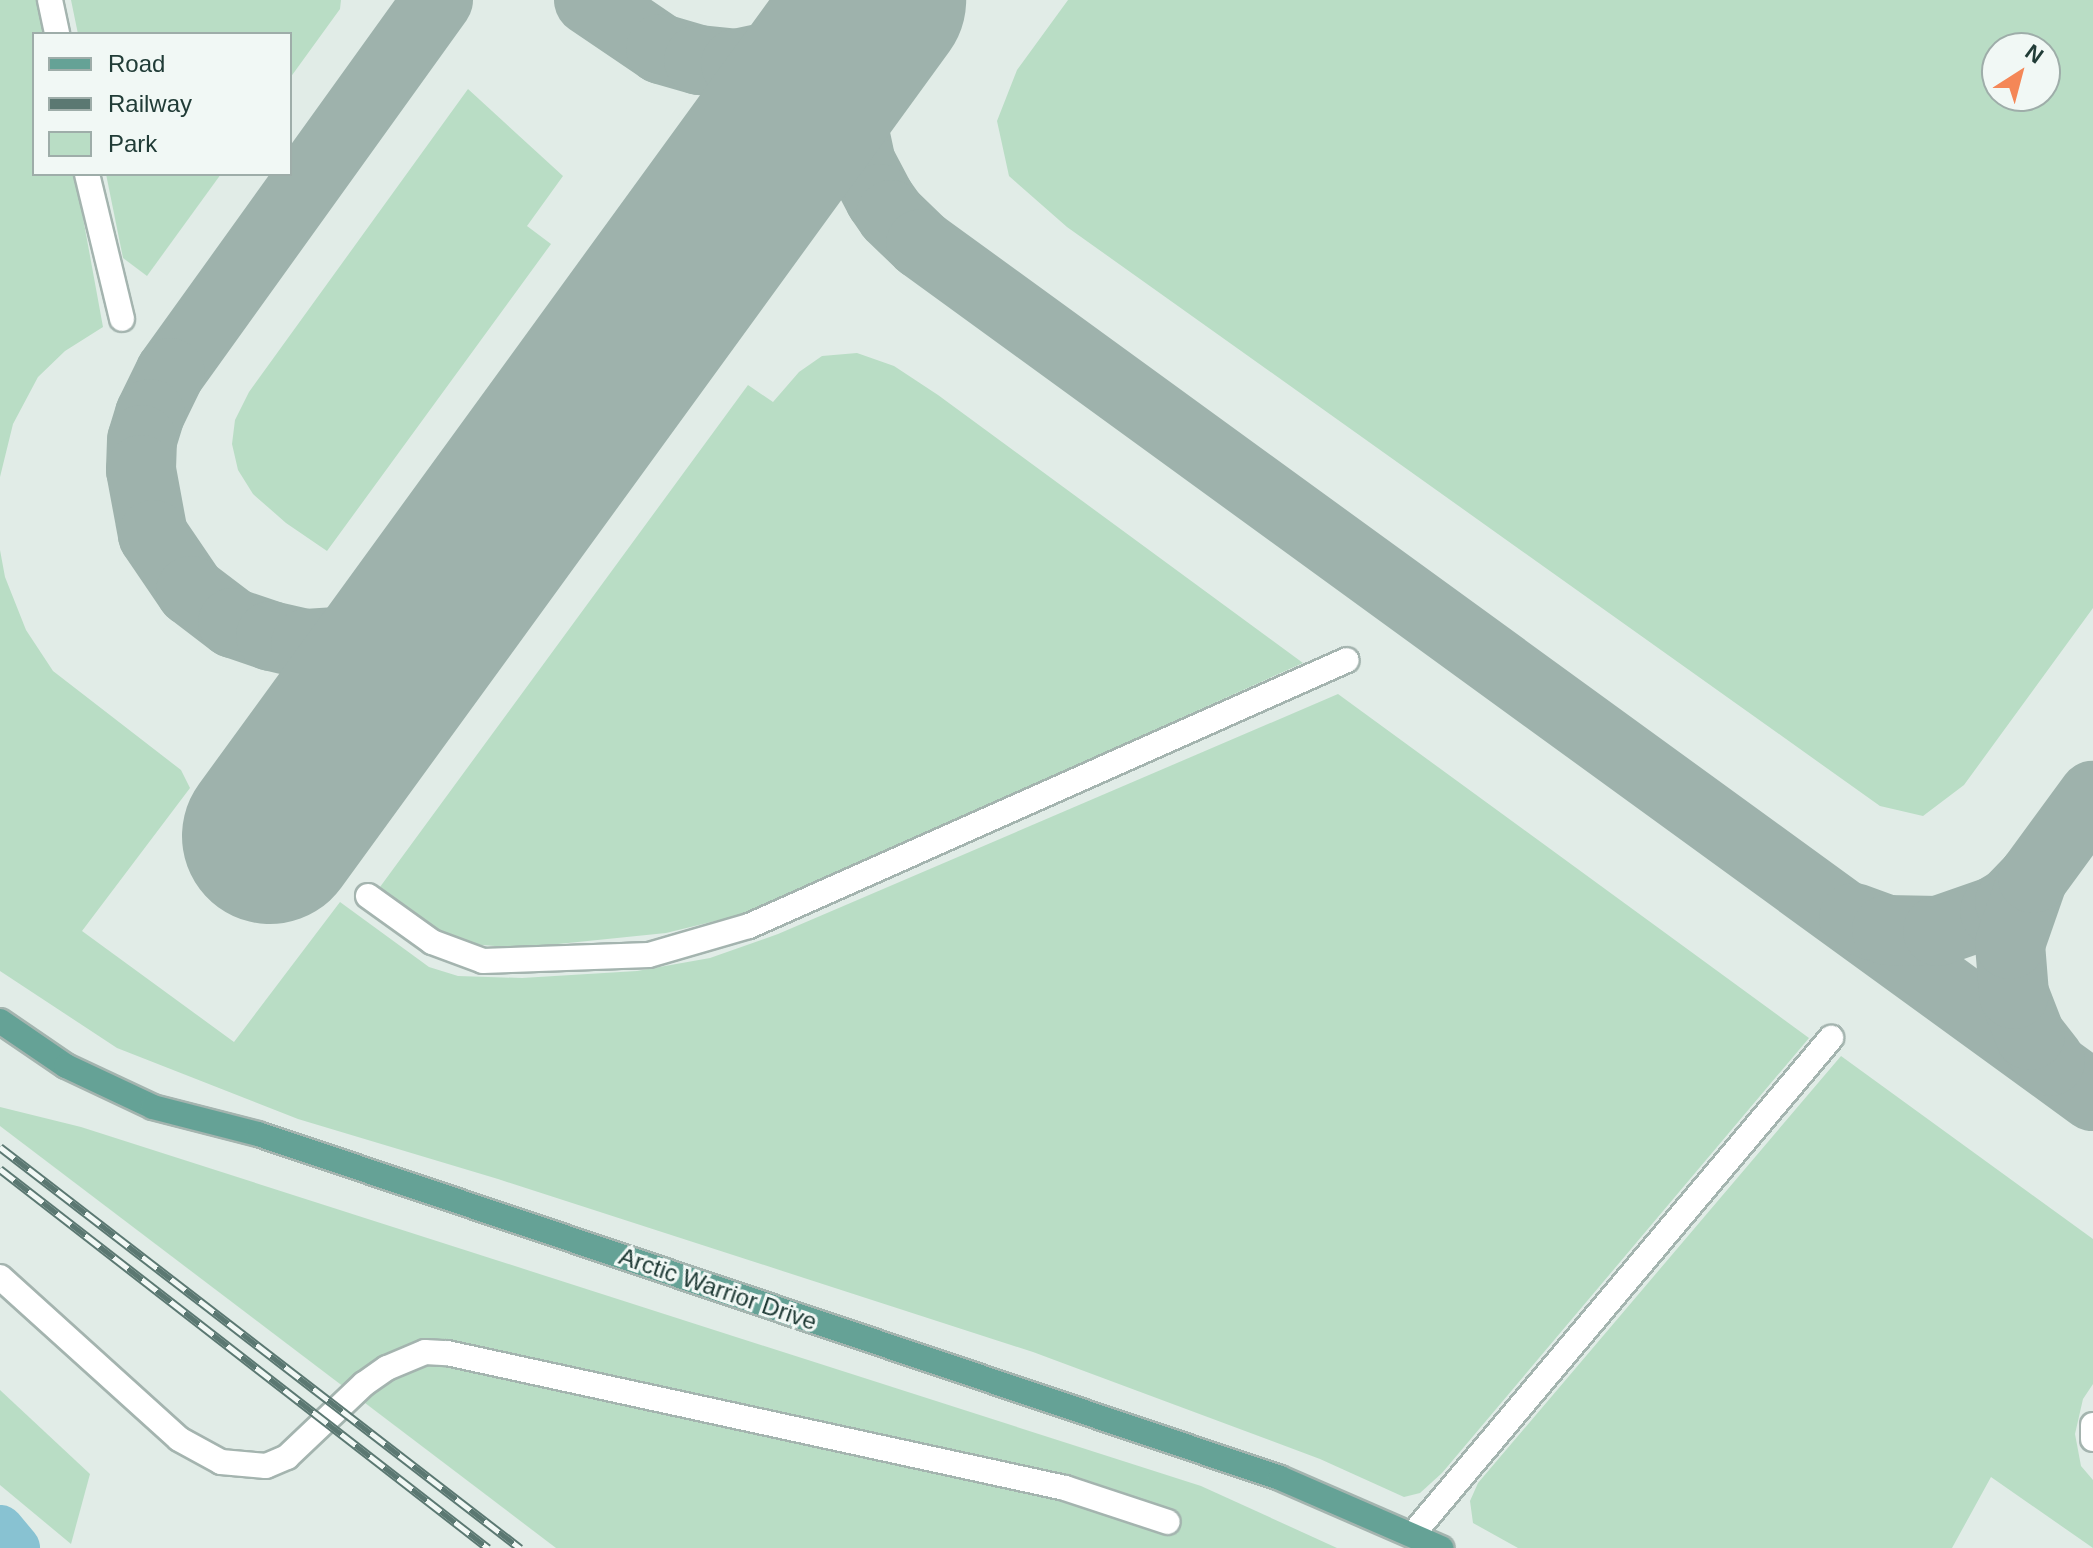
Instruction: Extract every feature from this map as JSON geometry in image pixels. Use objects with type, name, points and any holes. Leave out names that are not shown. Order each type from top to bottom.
[{"type":"main road","name":"Arctic Warrior Drive","points":[[0,1021],[66,1066],[153,1107],[258,1134],[1280,1478],[1441,1548]]},
{"type":"lane","points":[[50,0],[57,32]]},
{"type":"lane","points":[[87,176],[122,319]]},
{"type":"lane","points":[[368,896],[432,942],[483,961],[649,955],[749,926],[1347,660]]},
{"type":"lane","points":[[1413,1534],[1831,1038]]},
{"type":"lane","points":[[0,1277],[179,1439],[221,1462],[266,1466],[287,1457],[364,1384],[387,1368],[425,1352],[447,1353],[1065,1488],[1168,1522]]},
{"type":"lane","points":[[2093,1425],[2093,1439]]},
{"type":"green space","points":[[0,0],[43,0],[49,32],[32,32],[32,176],[75,176],[103,327],[65,351],[38,377],[13,424],[0,477]]},
{"type":"green space","points":[[71,0],[341,0],[340,9],[292,75],[292,32],[78,32]]},
{"type":"green space","points":[[1068,0],[2093,0],[2093,608],[1964,785],[1923,816],[1880,806],[1067,227],[1009,176],[997,121],[1017,70]]},
{"type":"green space","points":[[468,89],[563,176],[527,226],[551,244],[327,551],[286,523],[253,494],[238,470],[232,444],[235,420],[249,392]]},
{"type":"green space","points":[[106,176],[220,176],[147,276],[123,258]]},
{"type":"green space","points":[[857,353],[894,366],[938,395],[1303,663],[748,913],[666,933],[519,948],[470,944],[440,934],[380,887],[748,385],[773,402],[799,372],[822,356]]},
{"type":"green space","points":[[0,550],[5,577],[26,630],[53,671],[181,770],[190,788],[82,931],[234,1042],[340,902],[429,967],[458,976],[522,978],[637,971],[710,958],[778,934],[1338,694],[1809,1038],[1442,1473],[1420,1493],[1404,1497],[1320,1459],[1033,1352],[498,1179],[298,1119],[117,1048],[0,971]]},
{"type":"green space","points":[[1841,1056],[2093,1239],[2093,1384],[2083,1399],[2075,1434],[2081,1466],[2093,1480],[2093,1548],[1991,1477],[1952,1548],[1518,1548],[1473,1523],[1470,1501],[1478,1483]]},
{"type":"green space","points":[[0,1107],[81,1127],[1201,1486],[1337,1548],[556,1548],[0,1126]]},
{"type":"green space","points":[[0,1390],[90,1474],[71,1544],[0,1485]]},
{"type":"waterway","points":[[0,1529],[16,1548]]},
{"type":"taxiway","points":[[438,0],[170,373],[150,414],[142,440],[141,470],[153,535],[191,591],[233,623],[306,644],[353,641],[405,619],[456,579]]},
{"type":"taxiway","points":[[589,0],[661,49],[699,60],[736,64],[802,50],[844,26],[872,0]]},
{"type":"taxiway","points":[[880,0],[857,62],[852,94],[853,126],[861,163],[880,199],[891,215],[921,244],[2093,1096]]},
{"type":"taxiway","points":[[2050,1061],[2030,1035],[2014,994],[2010,944],[2033,878],[2093,796]]},
{"type":"taxiway","points":[[1854,918],[1887,930],[1938,931],[1995,911],[2010,902],[2033,878]]},
{"type":"runway","points":[[270,836],[878,0]]},
{"type":"railway","points":[[0,1147],[520,1548]]},
{"type":"railway","points":[[0,1169],[488,1548]]}]
